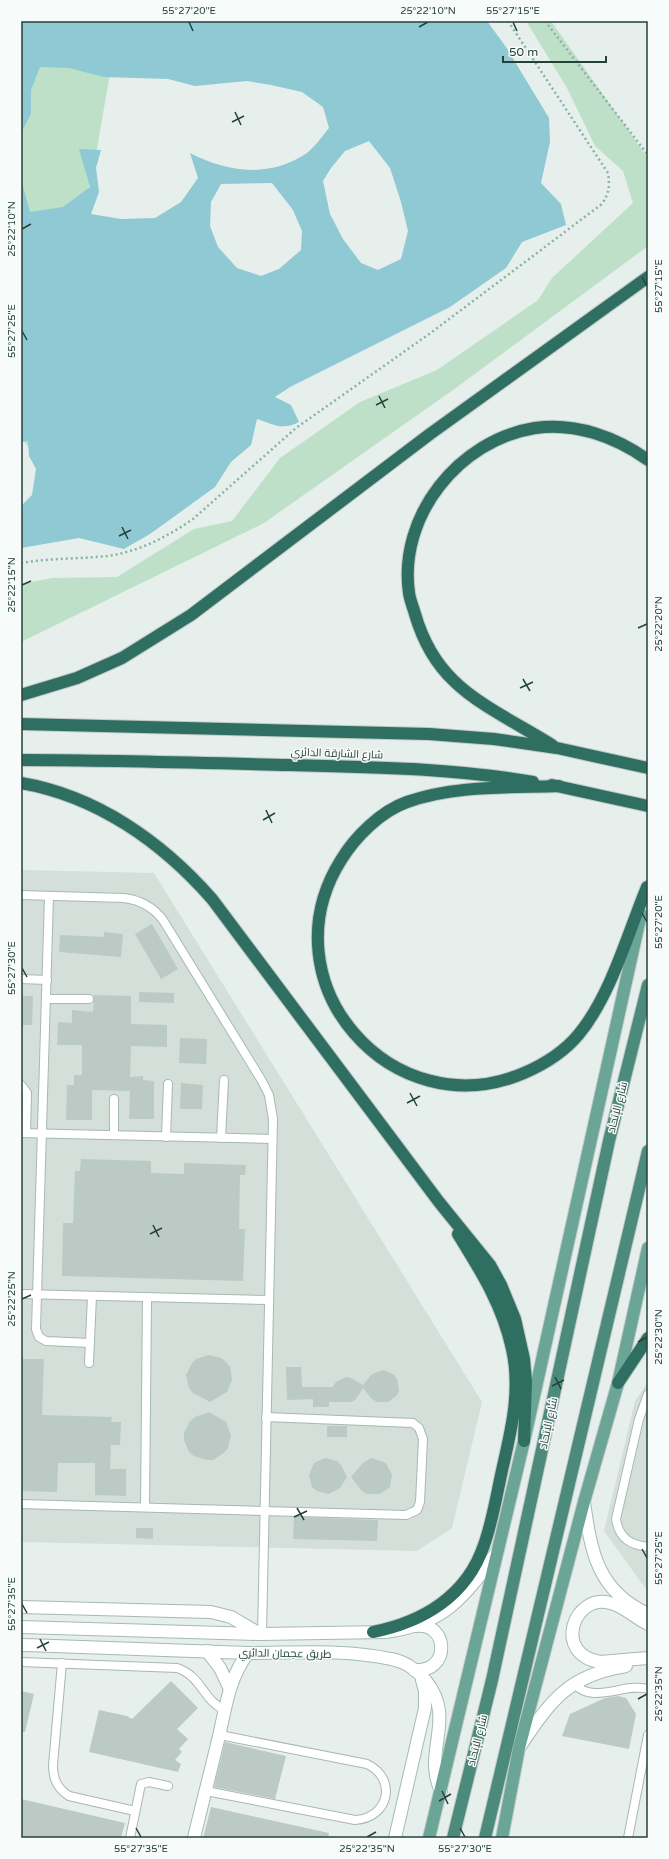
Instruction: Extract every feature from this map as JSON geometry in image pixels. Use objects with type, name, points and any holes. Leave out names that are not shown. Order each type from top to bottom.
[{"type":"highway","points":[[21,695],[77,678],[122,658],[191,615],[430,434],[648,277]]},
{"type":"highway","points":[[557,748],[481,702],[454,681],[433,656],[418,627],[409,593],[408,561],[414,533],[424,510],[443,479],[468,455],[505,436],[535,428],[569,428],[602,434],[632,448],[648,460]]},
{"type":"highway","name":"شارع الشارقة الدائري","points":[[21,724],[429,734],[494,739],[557,748],[648,768]]},
{"type":"highway","name":"شارع الشارقة الدائري","points":[[21,760],[93,760],[426,769],[493,775],[559,786],[648,806]]},
{"type":"highway","points":[[21,782],[58,792],[117,818],[170,855],[192,876],[212,899],[439,1202],[490,1265],[503,1290],[515,1319],[524,1359],[526,1381],[524,1441]]},
{"type":"highway","points":[[559,786],[478,789],[424,797],[405,803],[375,821],[349,846],[331,876],[319,909],[317,942],[322,977],[335,1007],[353,1034],[377,1055],[400,1070],[432,1082],[458,1086],[485,1085],[511,1079],[535,1068],[557,1054],[578,1035],[594,1015],[608,987],[647,884]]},
{"type":"highway","name":"شارع الإتحاد","points":[[453,1838],[492,1680],[609,1141],[648,985]]},
{"type":"highway","points":[[485,1838],[648,1151]]},
{"type":"highway","points":[[373,1632],[394,1628],[433,1610],[450,1597],[465,1581],[477,1563],[489,1529],[514,1412],[515,1368],[512,1349],[502,1314],[488,1282],[439,1202]]},
{"type":"highway","points":[[618,1383],[648,1338]]},
{"type":"main road","points":[[429,1838],[524,1441],[647,884]]},
{"type":"main road","points":[[502,1838],[519,1748],[584,1502],[618,1383],[648,1248]]},
{"type":"main road","points":[[584,1502],[590,1544],[599,1568],[614,1590],[648,1614]]},
{"type":"main road","name":"طريق عجمان الدائري","points":[[21,1627],[261,1634],[393,1631],[414,1626],[441,1614],[454,1605],[472,1586],[498,1550]]},
{"type":"main road","points":[[648,1624],[620,1606],[604,1602],[591,1605],[580,1613],[573,1625],[572,1633],[573,1640],[580,1653],[593,1660],[600,1662],[648,1658]]},
{"type":"main road","points":[[21,1606],[211,1612],[231,1617],[261,1634]]},
{"type":"main road","points":[[395,1838],[425,1708],[425,1691],[417,1672],[433,1665],[441,1654],[442,1648],[438,1635],[433,1630],[420,1626],[414,1626]]},
{"type":"main road","name":"طريق عجمان الدائري","points":[[21,1645],[349,1654],[391,1659],[417,1672],[431,1688],[440,1712],[440,1728],[434,1769],[435,1779],[441,1791]]},
{"type":"main road","points":[[206,1651],[220,1668],[229,1687]]},
{"type":"main road","points":[[194,1838],[220,1735],[229,1687],[237,1668],[248,1652]]},
{"type":"main road","points":[[519,1748],[533,1725],[551,1703],[575,1684],[599,1672],[610,1669],[648,1665]]},
{"type":"lane","points":[[21,895],[132,899],[146,904],[158,914],[266,1088],[273,1111],[261,1634]]},
{"type":"lane","points":[[49,896],[36,1329],[39,1337],[46,1341],[90,1343]]},
{"type":"lane","points":[[21,980],[47,980]]},
{"type":"lane","points":[[46,999],[89,999]]},
{"type":"lane","points":[[221,1138],[224,1080]]},
{"type":"lane","points":[[166,1137],[168,1084]]},
{"type":"lane","points":[[21,1085],[27,1093],[24,1133],[272,1139]]},
{"type":"lane","points":[[114,1099],[114,1135]]},
{"type":"lane","points":[[21,1294],[269,1300]]},
{"type":"lane","points":[[89,1363],[92,1296]]},
{"type":"lane","points":[[145,1507],[147,1297]]},
{"type":"lane","points":[[648,1394],[646,1405],[638,1419],[616,1519],[620,1533],[625,1539],[638,1546],[648,1546]]},
{"type":"lane","points":[[21,1504],[410,1515],[417,1510],[420,1502],[423,1439],[419,1428],[408,1421],[266,1417]]},
{"type":"lane","points":[[21,1662],[177,1668],[196,1679],[210,1700],[225,1710]]},
{"type":"lane","points":[[62,1663],[53,1765],[53,1774],[56,1783],[61,1790],[69,1796],[135,1811]]},
{"type":"lane","points":[[575,1684],[582,1690],[591,1693],[640,1688],[648,1689]]},
{"type":"lane","points":[[206,1790],[355,1820],[372,1816],[381,1808],[386,1797],[384,1780],[377,1770],[367,1764],[220,1735]]},
{"type":"lane","points":[[628,1838],[648,1735]]},
{"type":"lane","points":[[130,1838],[141,1784],[145,1781],[168,1786]]},
{"type":"path","points":[[21,563],[114,555],[132,551],[175,532],[193,519],[296,428],[432,332],[602,204],[608,194],[610,184],[608,173],[508,21]]},
{"type":"path","points":[[545,21],[648,155]]},
{"type":"shaded area","points":[[21,870],[154,873],[482,1402],[452,1528],[417,1551],[21,1542]]},
{"type":"shaded area","points":[[648,1382],[648,1592],[604,1531],[635,1401]]},
{"type":"green space","points":[[33,21],[86,21],[87,27],[111,68],[95,160],[76,243],[65,347],[70,458],[78,512],[78,532],[21,540],[21,509],[32,508],[45,477],[33,453],[21,438],[21,99],[34,54]]},
{"type":"green space","points":[[526,21],[551,21],[648,158],[648,246],[453,390],[264,523],[21,642],[21,584],[52,578],[117,577],[194,529],[232,521],[280,458],[360,402],[437,370],[538,300],[552,278],[633,203],[623,171],[595,146],[567,88]]},
{"type":"water","points":[[21,21],[487,21],[506,47],[549,118],[550,142],[541,183],[561,204],[566,225],[522,242],[506,268],[450,307],[290,387],[275,397],[291,405],[299,422],[288,426],[278,426],[257,419],[251,445],[231,462],[215,487],[150,534],[124,549],[79,538],[21,548],[21,506],[32,495],[36,469],[29,456],[28,441],[21,442],[21,179],[30,212],[63,207],[90,187],[79,149],[101,150],[96,168],[99,192],[91,214],[121,219],[155,218],[181,202],[198,178],[190,153],[218,165],[233,168],[247,170],[276,167],[290,162],[307,153],[329,128],[323,107],[302,92],[271,85],[247,81],[195,86],[168,79],[104,77],[69,68],[40,67],[31,90],[31,114],[21,133]],"holes":[[[369,141],[390,168],[401,202],[408,231],[401,259],[378,270],[361,263],[343,239],[330,214],[323,181],[331,168],[345,151]],[[272,183],[293,210],[302,231],[301,250],[279,269],[261,276],[237,268],[218,247],[210,226],[211,202],[221,184]]]},
{"type":"building","points":[[152,924],[178,969],[161,979],[135,934]]},
{"type":"building","points":[[104,932],[123,934],[121,957],[59,952],[60,935],[104,937]]},
{"type":"building","points":[[139,992],[174,993],[174,1003],[139,1002]]},
{"type":"building","points":[[94,995],[131,996],[131,1024],[167,1025],[167,1047],[131,1046],[130,1077],[143,1076],[143,1080],[154,1081],[154,1119],[129,1119],[130,1091],[92,1090],[92,1120],[66,1120],[67,1085],[74,1085],[74,1075],[82,1075],[82,1045],[57,1045],[58,1022],[72,1023],[72,1010],[93,1012]]},
{"type":"building","points":[[21,996],[33,996],[32,1025],[21,1025]]},
{"type":"building","points":[[180,1038],[207,1039],[206,1064],[179,1063]]},
{"type":"building","points":[[181,1083],[203,1085],[202,1109],[180,1109]]},
{"type":"building","points":[[81,1159],[151,1161],[151,1173],[184,1174],[184,1163],[246,1165],[245,1175],[240,1175],[239,1229],[245,1229],[243,1281],[62,1276],[63,1223],[73,1223],[75,1171],[80,1171]]},
{"type":"building","points":[[209,1355],[221,1358],[226,1362],[230,1367],[232,1380],[227,1392],[210,1402],[193,1393],[189,1388],[186,1375],[192,1363],[196,1359]]},
{"type":"building","points":[[21,1359],[44,1359],[42,1415],[112,1417],[111,1422],[121,1422],[120,1445],[111,1445],[110,1469],[126,1469],[126,1496],[95,1495],[95,1463],[58,1463],[57,1492],[21,1491]]},
{"type":"building","points":[[286,1367],[301,1367],[302,1387],[333,1387],[336,1382],[346,1377],[351,1378],[363,1385],[372,1374],[383,1370],[393,1374],[397,1379],[399,1390],[397,1395],[388,1402],[377,1402],[372,1399],[363,1388],[356,1399],[352,1402],[329,1402],[329,1407],[313,1407],[313,1399],[287,1400]]},
{"type":"building","points":[[209,1412],[226,1422],[231,1435],[228,1448],[224,1453],[213,1460],[206,1460],[194,1456],[189,1452],[184,1440],[184,1433],[190,1421],[195,1417]]},
{"type":"building","points":[[327,1426],[347,1426],[347,1437],[327,1437]]},
{"type":"building","points":[[325,1458],[337,1461],[341,1465],[347,1477],[340,1488],[329,1494],[317,1491],[312,1487],[309,1475],[314,1463]]},
{"type":"building","points":[[371,1458],[386,1463],[392,1475],[390,1487],[380,1494],[367,1494],[362,1491],[351,1477],[363,1463]]},
{"type":"building","points":[[294,1517],[378,1520],[377,1541],[293,1539]]},
{"type":"building","points":[[136,1528],[153,1528],[153,1539],[136,1538]]},
{"type":"building","points":[[171,1681],[198,1708],[177,1729],[188,1739],[179,1749],[182,1752],[175,1760],[181,1764],[178,1772],[89,1752],[99,1710],[127,1716],[132,1719]]},
{"type":"building","points":[[21,1691],[34,1694],[25,1732],[21,1732]]},
{"type":"building","points":[[618,1696],[626,1698],[636,1714],[629,1749],[562,1736],[570,1714],[605,1698]]},
{"type":"building","points":[[225,1742],[286,1756],[275,1799],[214,1787]]},
{"type":"building","points":[[21,1799],[125,1823],[121,1838],[21,1838]]},
{"type":"building","points":[[211,1807],[329,1833],[328,1838],[203,1838]]}]
